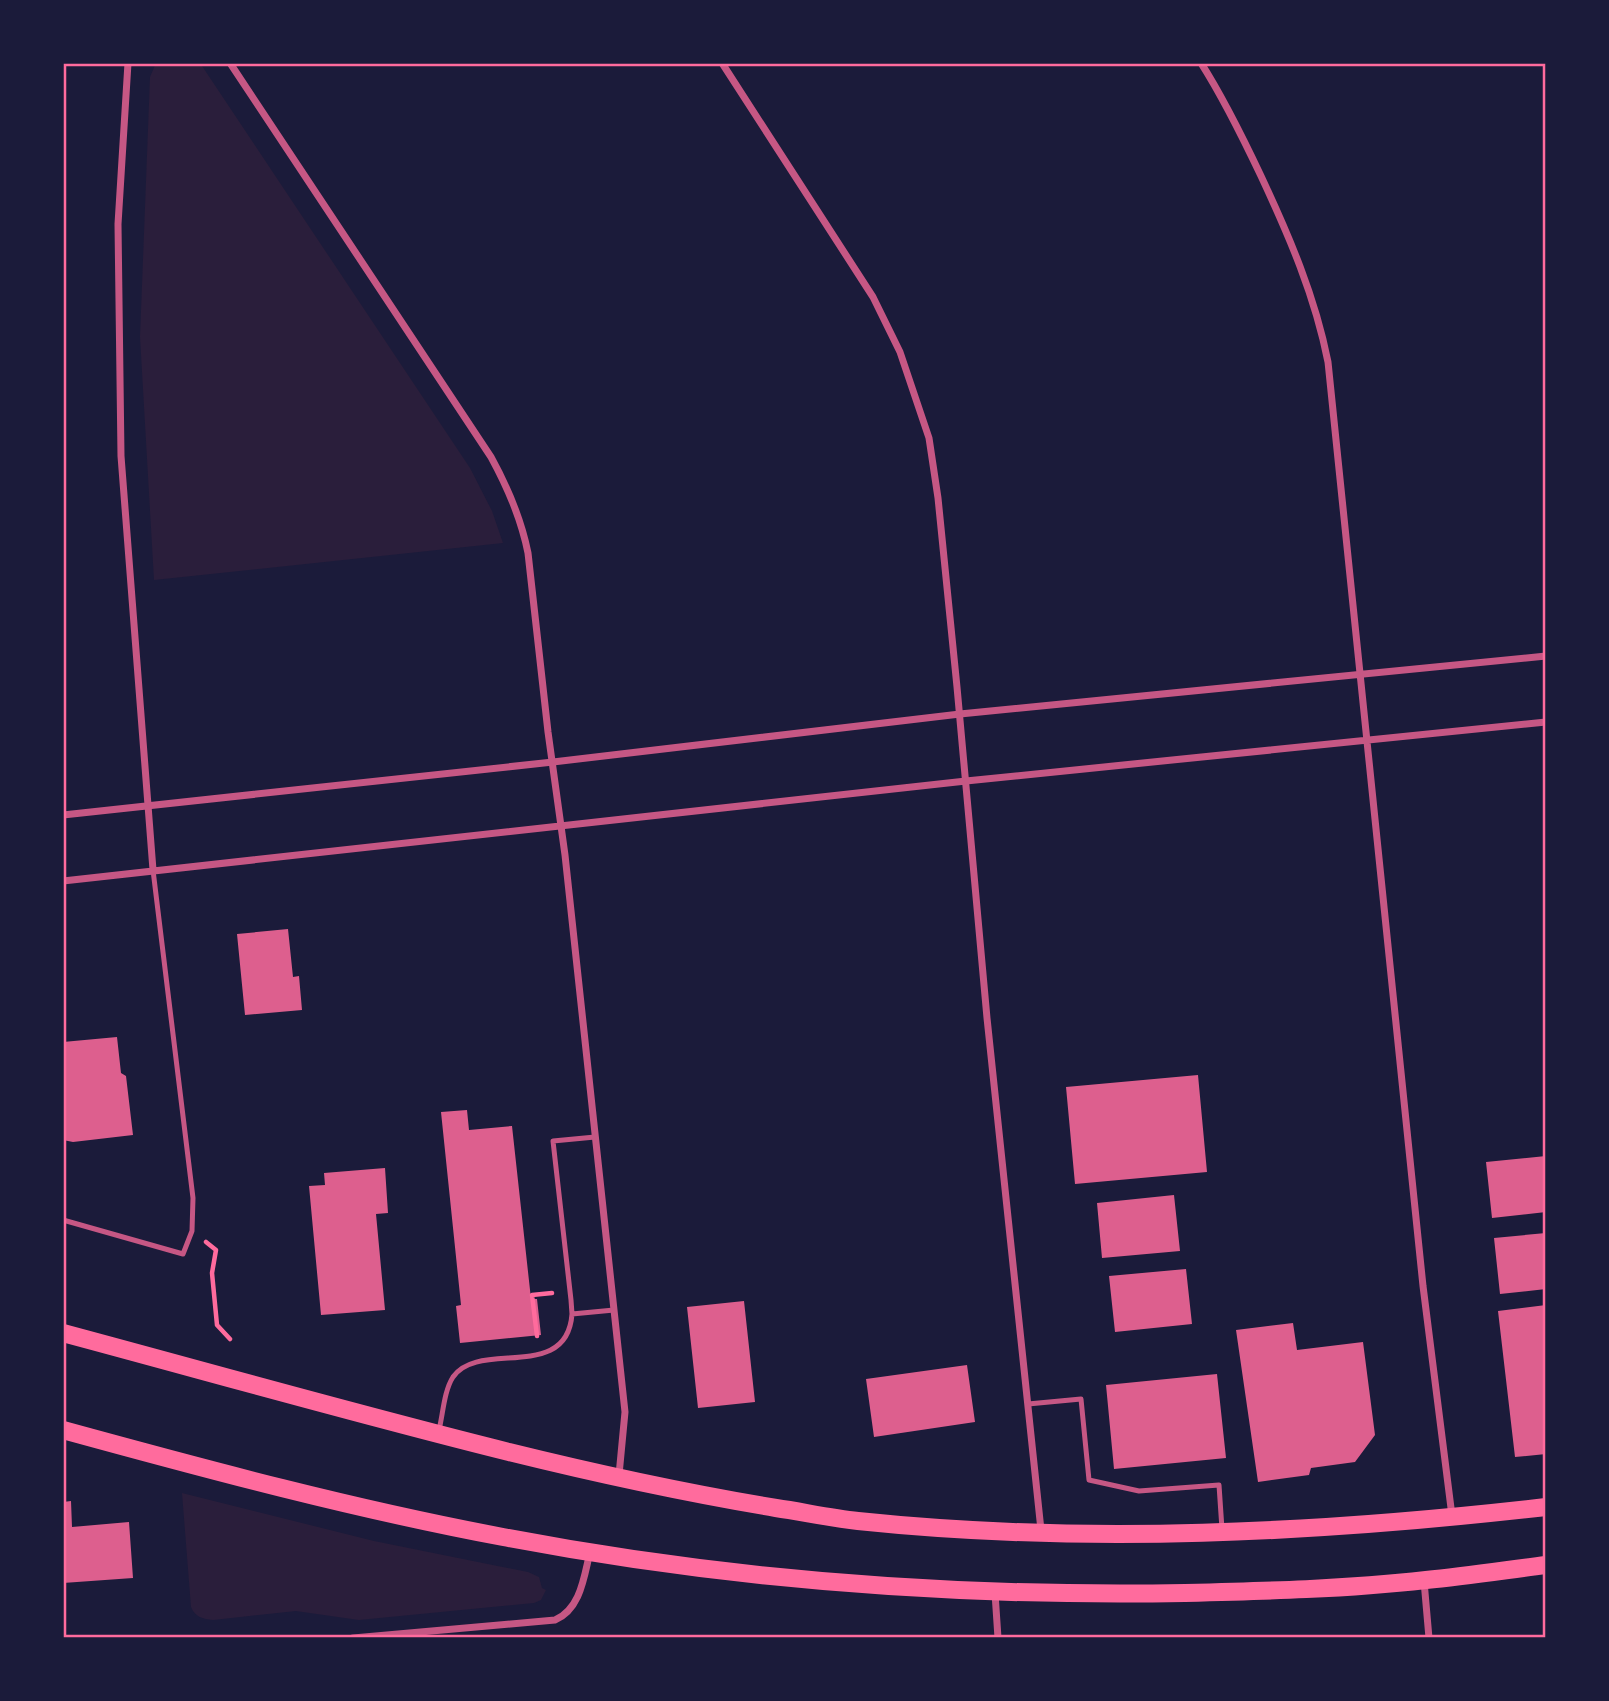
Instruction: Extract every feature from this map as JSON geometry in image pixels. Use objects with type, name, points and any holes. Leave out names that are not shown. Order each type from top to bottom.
[{"type":"main road","points":[[63,1332],[439,1435],[618,1479],[681,1493],[857,1520],[1041,1534],[1222,1532],[1338,1527],[1546,1507]]},
{"type":"main road","points":[[63,1430],[360,1507],[494,1535],[590,1552],[843,1583],[995,1592],[1207,1593],[1424,1581],[1546,1565]]},
{"type":"street","points":[[128,63],[118,224],[121,456],[153,870]]},
{"type":"street","points":[[230,63],[491,457],[516,508],[528,553],[562,825],[625,1412],[618,1479]]},
{"type":"street","points":[[722,63],[873,297],[896,342],[929,438],[960,714],[987,1018],[1041,1534]]},
{"type":"street","points":[[1201,63],[1238,129],[1298,259],[1321,324],[1328,362],[1423,1286],[1452,1518]]},
{"type":"street","points":[[63,815],[553,762],[960,714],[1546,656]]},
{"type":"street","points":[[63,881],[966,781],[1546,722]]},
{"type":"street","points":[[353,1638],[555,1620],[573,1607],[590,1552]]},
{"type":"street","points":[[1424,1581],[1429,1638]]},
{"type":"street","points":[[995,1592],[998,1638]]},
{"type":"lane","points":[[63,1220],[183,1254],[192,1231],[193,1198],[153,870]]},
{"type":"lane","points":[[439,1435],[449,1386],[455,1374],[476,1362],[548,1352],[566,1339],[571,1329],[572,1314],[553,1141],[595,1137]]},
{"type":"lane","points":[[572,1314],[614,1310]]},
{"type":"lane","points":[[1028,1404],[1081,1399],[1088,1480],[1139,1491],[1219,1485],[1222,1532]]},
{"type":"path","points":[[216,1250],[212,1273],[217,1325],[230,1339]]},
{"type":"path","points":[[532,1295],[538,1340]]},
{"type":"shaded area","points":[[156,63],[200,63],[470,468],[492,511],[503,543],[154,580],[140,337],[150,77]]},
{"type":"shaded area","points":[[182,1493],[374,1541],[528,1572],[539,1577],[542,1588],[546,1590],[541,1600],[534,1603],[359,1620],[296,1611],[206,1619],[197,1615],[191,1607]]},
{"type":"building","points":[[288,929],[293,977],[299,976],[302,1010],[245,1015],[237,934]]},
{"type":"building","points":[[117,1037],[121,1073],[126,1076],[133,1135],[73,1142],[63,1140],[63,1042]]},
{"type":"building","points":[[1198,1075],[1207,1172],[1075,1184],[1066,1087]]},
{"type":"building","points":[[467,1110],[469,1130],[512,1126],[531,1299],[537,1299],[541,1335],[460,1343],[456,1306],[461,1305],[441,1112]]},
{"type":"building","points":[[1546,1156],[1546,1212],[1492,1218],[1486,1162]]},
{"type":"building","points":[[385,1168],[388,1213],[376,1214],[385,1310],[321,1315],[309,1186],[325,1185],[324,1173]]},
{"type":"building","points":[[1174,1195],[1180,1251],[1102,1258],[1097,1203]]},
{"type":"building","points":[[1546,1233],[1546,1289],[1500,1294],[1494,1238]]},
{"type":"building","points":[[1186,1269],[1192,1324],[1115,1332],[1109,1276]]},
{"type":"building","points":[[744,1301],[755,1402],[698,1408],[687,1307]]},
{"type":"building","points":[[1546,1305],[1546,1454],[1515,1457],[1498,1311]]},
{"type":"building","points":[[1293,1323],[1297,1350],[1363,1342],[1375,1435],[1355,1462],[1311,1468],[1309,1475],[1258,1482],[1236,1330]]},
{"type":"building","points":[[967,1365],[975,1422],[874,1437],[866,1379]]},
{"type":"building","points":[[1217,1374],[1226,1458],[1114,1469],[1106,1385]]},
{"type":"building","points":[[71,1501],[72,1527],[129,1522],[133,1578],[63,1583],[63,1502]]}]
